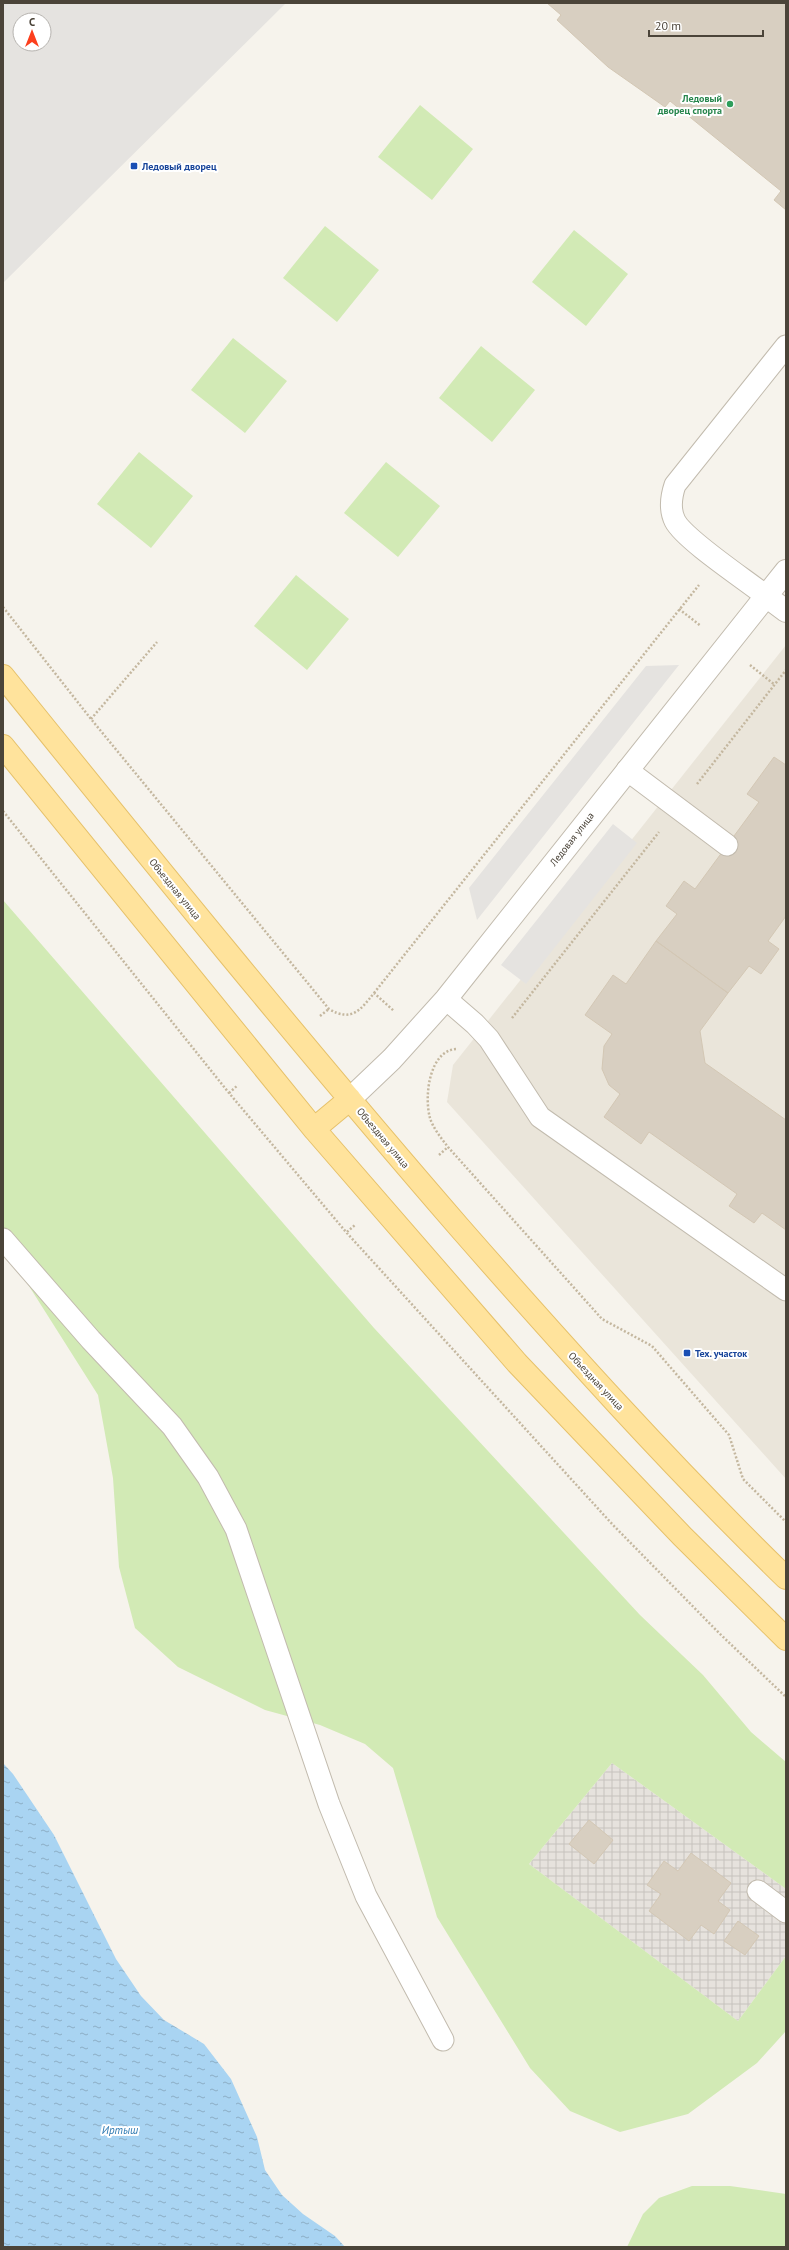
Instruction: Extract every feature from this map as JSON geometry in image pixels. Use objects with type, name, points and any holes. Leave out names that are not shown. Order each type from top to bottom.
[{"type":"main road","name":"Объездная улица","points":[[3,676],[177,892],[350,1099],[548,1328],[712,1506],[786,1578]]},
{"type":"main road","points":[[3,746],[314,1129],[517,1363],[682,1536],[786,1639]]},
{"type":"main road","points":[[314,1129],[350,1099]]},
{"type":"street","name":"Ледовая улица","points":[[350,1099],[392,1059],[446,999],[786,571]]},
{"type":"street","points":[[766,596],[786,611]]},
{"type":"lane","points":[[766,596],[691,539],[675,521],[670,500],[675,485],[786,346]]},
{"type":"lane","points":[[627,770],[727,845]]},
{"type":"lane","points":[[446,999],[475,1024],[489,1039],[540,1117],[786,1290]]},
{"type":"lane","points":[[3,1239],[91,1340],[172,1426],[208,1477],[236,1529],[329,1804],[366,1896],[443,2040]]},
{"type":"lane","points":[[758,1891],[786,1912]]},
{"type":"path","points":[[374,993],[701,581]]},
{"type":"path","points":[[3,608],[91,719],[329,1009]]},
{"type":"path","points":[[91,719],[157,642]]},
{"type":"path","points":[[786,670],[510,1020],[477,1048],[454,1049],[443,1055],[433,1069],[428,1080],[427,1102],[430,1118],[435,1129],[448,1147],[602,1319],[652,1346],[729,1435],[743,1479],[786,1522]]},
{"type":"path","points":[[3,811],[229,1093],[346,1232],[613,1525],[719,1634],[786,1697]]},
{"type":"shaded area","points":[[3,3],[286,3],[3,283]]},
{"type":"shaded area","points":[[786,645],[786,1479],[447,1102],[453,1065]]},
{"type":"shaded area","points":[[679,665],[477,920],[469,888],[646,666]]},
{"type":"shaded area","points":[[613,824],[637,843],[526,984],[501,965]]},
{"type":"shaded area","points":[[612,1763],[786,1889],[786,1956],[738,2021],[529,1864]]},
{"type":"green space","points":[[420,105],[473,149],[432,200],[378,157]]},
{"type":"green space","points":[[325,226],[379,270],[337,322],[283,278]]},
{"type":"green space","points":[[574,230],[628,274],[586,326],[532,282]]},
{"type":"green space","points":[[233,338],[287,381],[245,433],[191,390]]},
{"type":"green space","points":[[481,346],[535,390],[492,442],[439,398]]},
{"type":"green space","points":[[139,452],[193,496],[151,548],[97,504]]},
{"type":"green space","points":[[386,462],[440,506],[398,557],[344,513]]},
{"type":"green space","points":[[296,575],[349,619],[307,670],[254,626]]},
{"type":"green space","points":[[3,900],[374,1328],[640,1615],[703,1675],[751,1732],[786,1762],[786,1889],[612,1763],[529,1864],[738,2021],[786,1956],[786,2031],[757,2063],[688,2114],[620,2132],[570,2111],[530,2068],[437,1917],[393,1768],[365,1744],[320,1725],[265,1710],[178,1667],[135,1628],[119,1567],[113,1478],[98,1395],[3,1245]]},
{"type":"green space","points":[[692,2186],[730,2186],[786,2194],[786,2247],[627,2247],[643,2214],[659,2198]]},
{"type":"water","name":"Иртыш","points":[[3,1763],[13,1774],[54,1835],[116,1959],[141,1996],[164,2020],[204,2044],[231,2079],[257,2137],[265,2170],[282,2195],[303,2214],[335,2236],[345,2247],[3,2247]]},
{"type":"building","name":"Ледовый дворец спорта","points":[[547,3],[786,3],[786,210],[774,200],[781,191],[670,101],[665,107],[608,67],[557,20],[561,15]]},
{"type":"building","points":[[774,757],[786,765],[786,916],[768,941],[779,949],[761,974],[749,966],[728,993],[656,941],[677,914],[666,906],[684,881],[695,889],[759,802],[747,794]]},
{"type":"building","points":[[656,941],[728,993],[700,1031],[705,1063],[786,1120],[786,1230],[762,1213],[754,1223],[729,1206],[737,1194],[649,1132],[641,1144],[604,1117],[620,1094],[609,1085],[602,1069],[604,1046],[612,1034],[585,1015],[613,975],[626,984]]},
{"type":"building","points":[[589,1820],[613,1840],[594,1864],[569,1844]]},
{"type":"building","points":[[691,1853],[731,1883],[718,1901],[730,1910],[714,1934],[701,1925],[689,1941],[649,1911],[661,1894],[647,1885],[664,1861],[678,1871]]},
{"type":"building","points":[[738,1921],[759,1936],[745,1955],[724,1941]]},
{"type":"place","name":"Ледовый дворец спорта","points":[[730,104]]},
{"type":"place","name":"Ледовый дворец","points":[[134,166]]},
{"type":"place","name":"Тех. участок","points":[[687,1353]]}]
